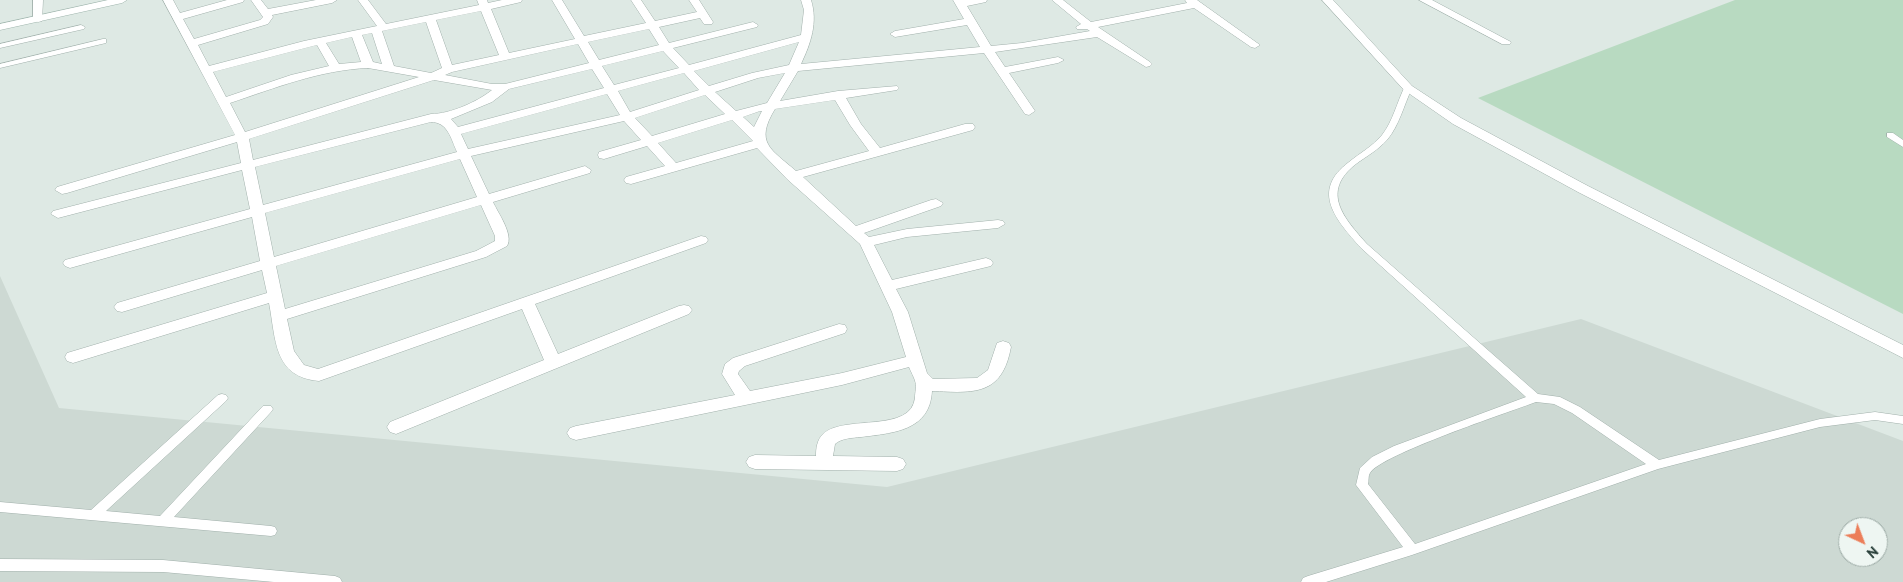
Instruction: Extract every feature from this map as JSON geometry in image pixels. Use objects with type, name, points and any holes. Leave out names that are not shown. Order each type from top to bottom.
[{"type":"street","points":[[0,18],[84,0]]},
{"type":"street","points":[[0,27],[38,10],[122,0]]},
{"type":"street","points":[[168,0],[242,137],[286,351],[291,364],[304,374],[319,375],[701,240]]},
{"type":"street","points":[[177,17],[239,0]]},
{"type":"street","points":[[192,43],[259,24],[268,19],[266,13],[256,0]]},
{"type":"street","points":[[266,13],[332,0]]},
{"type":"street","points":[[363,0],[380,29],[389,69]]},
{"type":"street","points":[[207,70],[320,41],[430,18],[484,3],[517,0]]},
{"type":"street","points":[[557,0],[595,66],[628,117],[648,142],[674,168]]},
{"type":"street","points":[[636,0],[666,47],[707,91],[759,140],[774,159],[866,242],[904,322],[920,376],[924,381],[929,385],[981,384],[994,374],[1000,363],[1003,347]]},
{"type":"street","points":[[694,0],[709,23],[704,37]]},
{"type":"street","points":[[759,140],[764,116],[792,68],[806,37],[810,9],[806,0]]},
{"type":"street","points":[[982,0],[959,2],[986,49],[1029,111]]},
{"type":"street","points":[[1057,0],[1099,33],[1146,64]]},
{"type":"street","points":[[1327,0],[1408,88],[1457,120],[1583,189],[1903,352]]},
{"type":"street","points":[[1424,0],[1506,42]]},
{"type":"street","points":[[1022,46],[1089,24],[1194,2],[1255,45]]},
{"type":"street","points":[[484,3],[505,57]]},
{"type":"street","points":[[62,190],[242,137],[432,77],[448,69],[704,14]]},
{"type":"street","points":[[430,18],[448,69]]},
{"type":"street","points":[[895,34],[970,21]]},
{"type":"street","points":[[224,101],[334,67],[368,65],[492,87],[505,87],[753,25]]},
{"type":"street","points":[[70,263],[464,154],[628,117],[756,75],[792,68],[1022,46],[1099,33]]},
{"type":"street","points":[[356,34],[368,65]]},
{"type":"street","points":[[454,132],[806,37]]},
{"type":"street","points":[[320,41],[334,67]]},
{"type":"street","points":[[1002,71],[1058,60]]},
{"type":"street","points":[[58,214],[417,121],[442,118],[488,99],[505,87]]},
{"type":"street","points":[[604,155],[772,104],[893,88]]},
{"type":"street","points":[[838,95],[856,125],[877,153]]},
{"type":"street","points":[[278,316],[481,254],[502,243],[502,236],[454,132],[450,124],[442,118]]},
{"type":"street","points":[[792,176],[969,127]]},
{"type":"street","points":[[631,180],[759,140]]},
{"type":"street","points":[[122,307],[585,170]]},
{"type":"street","points":[[855,231],[936,202]]},
{"type":"street","points":[[866,242],[907,233],[998,224]]},
{"type":"street","points":[[887,286],[986,263]]},
{"type":"street","points":[[73,357],[275,296]]},
{"type":"street","points":[[527,302],[550,356],[556,362]]},
{"type":"street","points":[[396,427],[684,310]]},
{"type":"street","points":[[746,398],[730,374],[731,368],[739,362],[839,329]]},
{"type":"street","points":[[576,433],[842,379],[916,360]]},
{"type":"street","points":[[824,464],[827,441],[832,436],[839,433],[880,428],[913,418],[921,408],[924,381]]},
{"type":"street","points":[[754,462],[897,464]]},
{"type":"lane","points":[[0,46],[81,27]]},
{"type":"lane","points":[[0,66],[103,41]]},
{"type":"lane","points":[[1408,88],[1386,135],[1376,146],[1342,171],[1334,182],[1332,196],[1341,221],[1364,246],[1536,398]]},
{"type":"lane","points":[[1890,135],[1903,144]]},
{"type":"lane","points":[[94,515],[222,398]]},
{"type":"lane","points":[[1412,550],[1362,485],[1364,471],[1376,460],[1398,449],[1536,398],[1556,400],[1576,410],[1657,465]]},
{"type":"lane","points":[[163,522],[267,409]]},
{"type":"lane","points":[[1308,582],[1412,550],[1657,465],[1820,423],[1876,416],[1903,420]]},
{"type":"lane","points":[[0,507],[271,531]]},
{"type":"lane","points":[[0,565],[163,566],[335,582]]},
{"type":"shaded area","points":[[0,276],[59,408],[887,487],[1581,319],[1903,441],[1903,582],[0,582]]},
{"type":"green space","points":[[1735,0],[1903,0],[1903,314],[1478,98]]}]
